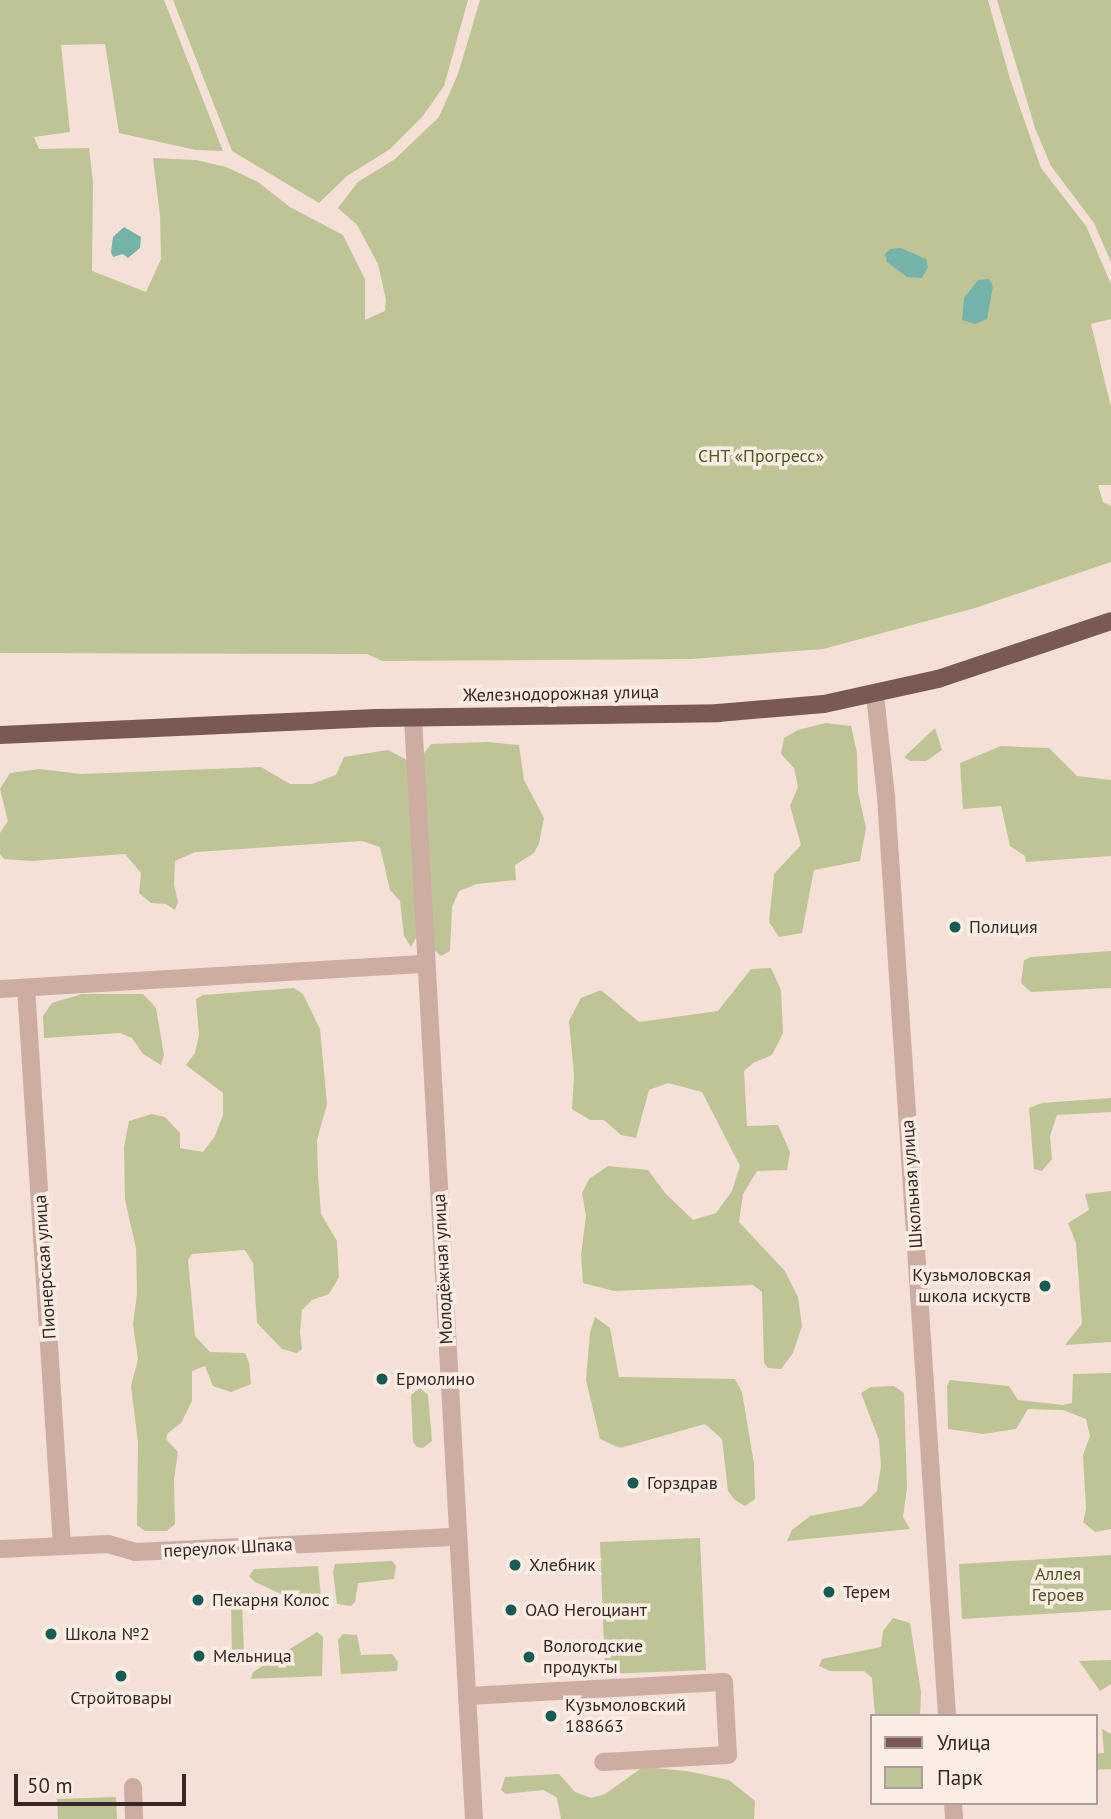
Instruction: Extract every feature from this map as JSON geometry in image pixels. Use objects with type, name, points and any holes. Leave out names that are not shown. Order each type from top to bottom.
[{"type":"main road","name":"Железнодорожная улица","points":[[0,736],[413,718],[718,713],[824,704],[875,695],[938,679],[1111,621]]},
{"type":"street","name":"Школьная улица","points":[[875,695],[886,797],[947,1714]]},
{"type":"street","name":"Молодёжная улица","points":[[413,718],[474,1819]]},
{"type":"street","points":[[0,989],[426,964]]},
{"type":"street","name":"Пионерская улица","points":[[26,988],[62,1546]]},
{"type":"street","name":"переулок Шпака","points":[[0,1549],[108,1544],[136,1552],[458,1538]]},
{"type":"street","points":[[467,1696],[724,1682],[728,1755],[603,1762]]},
{"type":"street","points":[[133,1787],[134,1819]]},
{"type":"green space","name":"СНТ «Прогресс»","points":[[0,0],[164,0],[223,151],[196,150],[119,133],[105,44],[61,45],[70,132],[34,137],[39,149],[89,148],[93,182],[92,271],[146,292],[161,259],[160,216],[153,158],[196,160],[226,167],[258,182],[290,207],[343,235],[365,279],[365,320],[385,311],[386,300],[378,264],[357,225],[338,208],[358,182],[395,159],[439,117],[458,74],[480,0],[988,0],[1010,79],[1041,168],[1086,226],[1111,284],[1111,319],[1091,324],[1111,407],[1111,485],[1098,485],[1103,502],[1111,506],[1111,562],[975,608],[823,649],[691,659],[382,661],[367,654],[0,653]]},
{"type":"green space","points":[[173,0],[468,0],[444,86],[422,117],[390,149],[347,176],[319,203],[232,151]]},
{"type":"green space","points":[[997,0],[1111,0],[1111,262],[1094,223],[1051,166],[1035,128]]},
{"type":"green space","points":[[826,723],[851,726],[857,753],[858,792],[866,828],[860,861],[814,870],[802,933],[779,937],[769,922],[774,874],[801,845],[790,806],[798,787],[794,768],[781,754],[784,738],[798,730]]},
{"type":"green space","points":[[935,728],[942,750],[926,761],[910,761],[904,757]]},
{"type":"green space","points":[[487,742],[519,745],[524,780],[544,818],[539,843],[534,853],[515,865],[516,880],[477,884],[459,891],[452,907],[450,951],[441,956],[432,948],[421,757],[431,744]]},
{"type":"green space","points":[[1001,746],[1049,748],[1077,776],[1111,780],[1111,856],[1026,862],[1025,856],[1010,846],[1001,806],[963,809],[960,763]]},
{"type":"green space","points":[[388,750],[407,760],[417,936],[411,947],[404,936],[400,901],[390,890],[380,847],[362,841],[195,852],[175,861],[174,884],[178,902],[175,910],[166,904],[151,903],[139,893],[141,873],[125,854],[32,861],[4,859],[0,854],[0,833],[8,821],[0,789],[10,773],[40,769],[81,774],[261,767],[290,784],[312,784],[336,775],[344,757]]},
{"type":"green space","points":[[1111,951],[1111,988],[1031,992],[1021,983],[1024,960],[1031,957]]},
{"type":"green space","points":[[771,968],[781,990],[783,1033],[772,1055],[753,1063],[744,1071],[747,1126],[778,1125],[790,1152],[787,1170],[757,1171],[743,1194],[739,1222],[785,1271],[798,1297],[802,1326],[793,1353],[781,1369],[768,1368],[764,1363],[762,1292],[753,1285],[614,1291],[583,1283],[581,1255],[586,1216],[582,1193],[589,1179],[608,1166],[648,1170],[666,1194],[693,1220],[716,1213],[732,1191],[740,1166],[702,1092],[668,1083],[649,1090],[636,1138],[621,1135],[604,1120],[590,1120],[572,1109],[574,1075],[569,1021],[581,998],[601,990],[639,1022],[718,1011],[751,969]]},
{"type":"green space","points":[[294,988],[303,994],[320,1029],[327,1104],[317,1140],[318,1176],[321,1214],[337,1241],[339,1277],[329,1294],[312,1300],[302,1310],[302,1349],[297,1353],[282,1349],[257,1323],[253,1263],[245,1250],[192,1254],[188,1260],[195,1336],[210,1352],[245,1353],[251,1384],[231,1392],[213,1386],[205,1366],[192,1371],[192,1401],[181,1423],[168,1433],[166,1439],[178,1452],[174,1479],[175,1524],[167,1531],[145,1531],[137,1525],[138,1442],[131,1386],[138,1359],[133,1324],[137,1294],[136,1248],[125,1200],[124,1147],[129,1121],[152,1114],[165,1117],[180,1133],[180,1148],[203,1152],[215,1136],[223,1115],[223,1093],[186,1065],[195,1053],[199,1035],[196,999],[203,995]]},
{"type":"green space","points":[[82,994],[143,994],[156,1008],[164,1055],[161,1065],[143,1054],[132,1038],[120,1033],[44,1038],[43,1016],[52,1003]]},
{"type":"green space","points":[[1111,1098],[1111,1112],[1057,1115],[1050,1136],[1052,1159],[1042,1171],[1034,1169],[1029,1108],[1042,1103]]},
{"type":"green space","points":[[1111,1191],[1111,1342],[1065,1345],[1082,1324],[1076,1243],[1068,1223],[1089,1210],[1085,1194]]},
{"type":"green space","points":[[595,1317],[610,1328],[619,1377],[735,1379],[742,1392],[754,1464],[755,1499],[745,1506],[735,1500],[728,1491],[722,1439],[705,1424],[620,1448],[600,1439],[586,1380],[590,1332]]},
{"type":"green space","points":[[1111,1373],[1111,1529],[1095,1532],[1083,1522],[1086,1509],[1083,1455],[1090,1436],[1086,1419],[1063,1410],[1028,1409],[1016,1429],[983,1434],[948,1429],[947,1386],[950,1380],[1009,1386],[1018,1400],[1063,1405],[1072,1403],[1073,1374]]},
{"type":"green space","points":[[894,1386],[904,1393],[907,1488],[903,1517],[910,1529],[787,1541],[792,1530],[810,1516],[862,1506],[877,1491],[881,1466],[879,1440],[861,1393],[871,1387]]},
{"type":"green space","points":[[420,1388],[428,1395],[432,1441],[423,1448],[417,1447],[413,1442],[411,1395]]},
{"type":"green space","points":[[700,1538],[706,1670],[605,1674],[600,1542]]},
{"type":"green space","name":"Аллея Героев","points":[[1111,1555],[1111,1610],[962,1619],[959,1564]]},
{"type":"green space","points":[[392,1561],[396,1566],[394,1579],[358,1583],[355,1602],[351,1606],[337,1604],[333,1572],[335,1564]]},
{"type":"green space","points":[[318,1566],[321,1597],[316,1610],[255,1582],[249,1576],[254,1569]]},
{"type":"green space","points":[[236,1595],[242,1601],[244,1654],[239,1661],[232,1655],[231,1601]]},
{"type":"green space","points":[[893,1618],[910,1623],[921,1692],[920,1714],[875,1714],[872,1678],[864,1671],[830,1671],[819,1666],[822,1659],[881,1647],[883,1631]]},
{"type":"green space","points":[[317,1632],[323,1637],[322,1676],[251,1679],[253,1672]]},
{"type":"green space","points":[[343,1634],[357,1635],[361,1655],[392,1654],[398,1662],[397,1671],[341,1674],[338,1640]]},
{"type":"green space","points":[[1111,1660],[1111,1684],[1100,1691],[1079,1661]]},
{"type":"green space","points":[[1102,1729],[1111,1734],[1111,1769],[1097,1770],[1097,1754],[1104,1753]]},
{"type":"green space","points":[[643,1767],[687,1771],[729,1780],[755,1801],[754,1819],[561,1819],[557,1798],[543,1790],[506,1794],[501,1790],[505,1777],[559,1774],[575,1792],[591,1798],[605,1794]]},
{"type":"green space","points":[[116,1797],[117,1819],[58,1819],[57,1799]]},
{"type":"water","points":[[124,227],[141,237],[140,248],[128,258],[123,254],[113,257],[113,237]]},
{"type":"water","points":[[901,248],[926,259],[928,267],[922,278],[907,277],[887,262],[885,254],[890,249]]},
{"type":"water","points":[[989,279],[993,286],[987,319],[975,324],[962,320],[964,298],[978,280]]},
{"type":"place","name":"Полиция","points":[[955,927]]},
{"type":"place","name":"Кузьмоловская школа искуств","points":[[1045,1286]]},
{"type":"place","name":"Ермолино","points":[[382,1379]]},
{"type":"place","name":"Горздрав","points":[[633,1483]]},
{"type":"place","name":"Хлебник","points":[[515,1565]]},
{"type":"place","name":"Терем","points":[[829,1592]]},
{"type":"place","name":"Пекарня Колос","points":[[198,1600]]},
{"type":"place","name":"ОАО Негоциант","points":[[511,1610]]},
{"type":"place","name":"Школа №2","points":[[51,1634]]},
{"type":"place","name":"Мельница","points":[[199,1656]]},
{"type":"place","name":"Вологодские продукты","points":[[529,1657]]},
{"type":"place","name":"Стройтовары","points":[[121,1676]]},
{"type":"place","name":"Кузьмоловский 188663","points":[[551,1716]]}]
